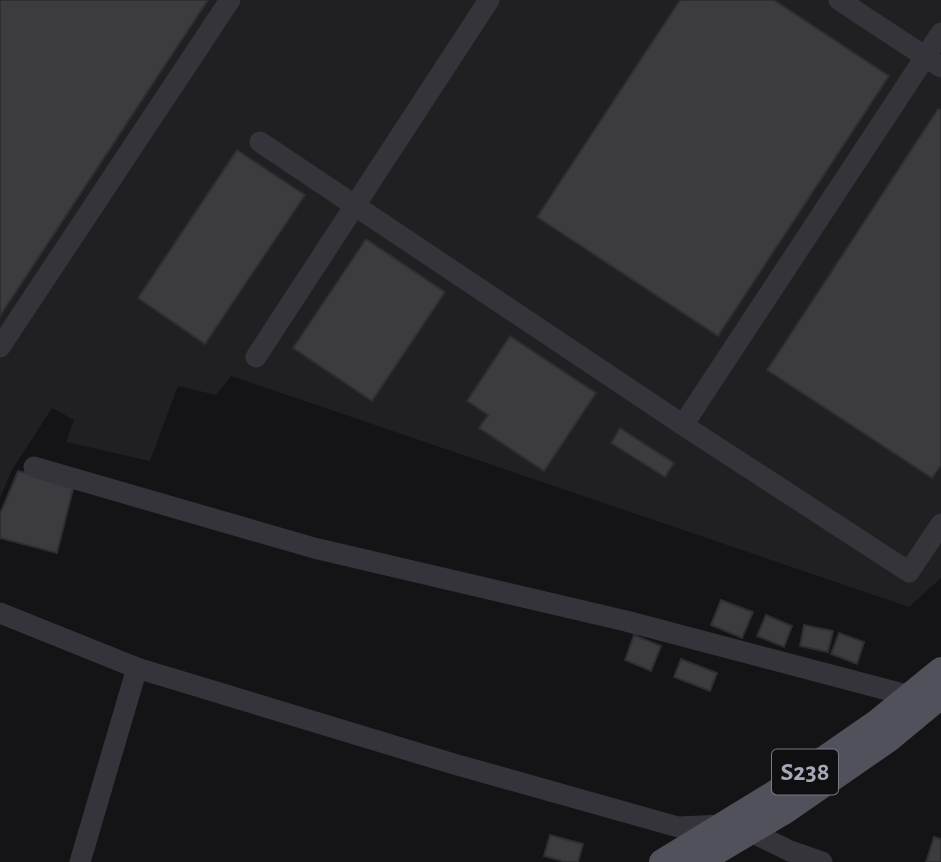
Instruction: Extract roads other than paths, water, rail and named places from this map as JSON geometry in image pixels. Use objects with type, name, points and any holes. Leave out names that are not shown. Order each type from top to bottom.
[{"type":"main road","name":"S238","points":[[699,862],[785,811],[889,739],[931,699],[941,670]]},
{"type":"main road","name":"S238","points":[[662,862],[775,793],[876,723],[931,699]]},
{"type":"street","points":[[0,347],[230,0]]},
{"type":"street","points":[[256,357],[489,0]]},
{"type":"street","points":[[839,0],[933,62]]},
{"type":"street","points":[[683,425],[933,62],[941,33]]},
{"type":"street","points":[[260,142],[683,425],[909,572],[941,524]]},
{"type":"street","points":[[34,467],[314,548],[613,618],[931,699]]},
{"type":"street","points":[[0,613],[137,668],[454,764],[678,827],[723,825],[751,832],[822,862]]},
{"type":"street","points":[[80,862],[137,668]]}]
